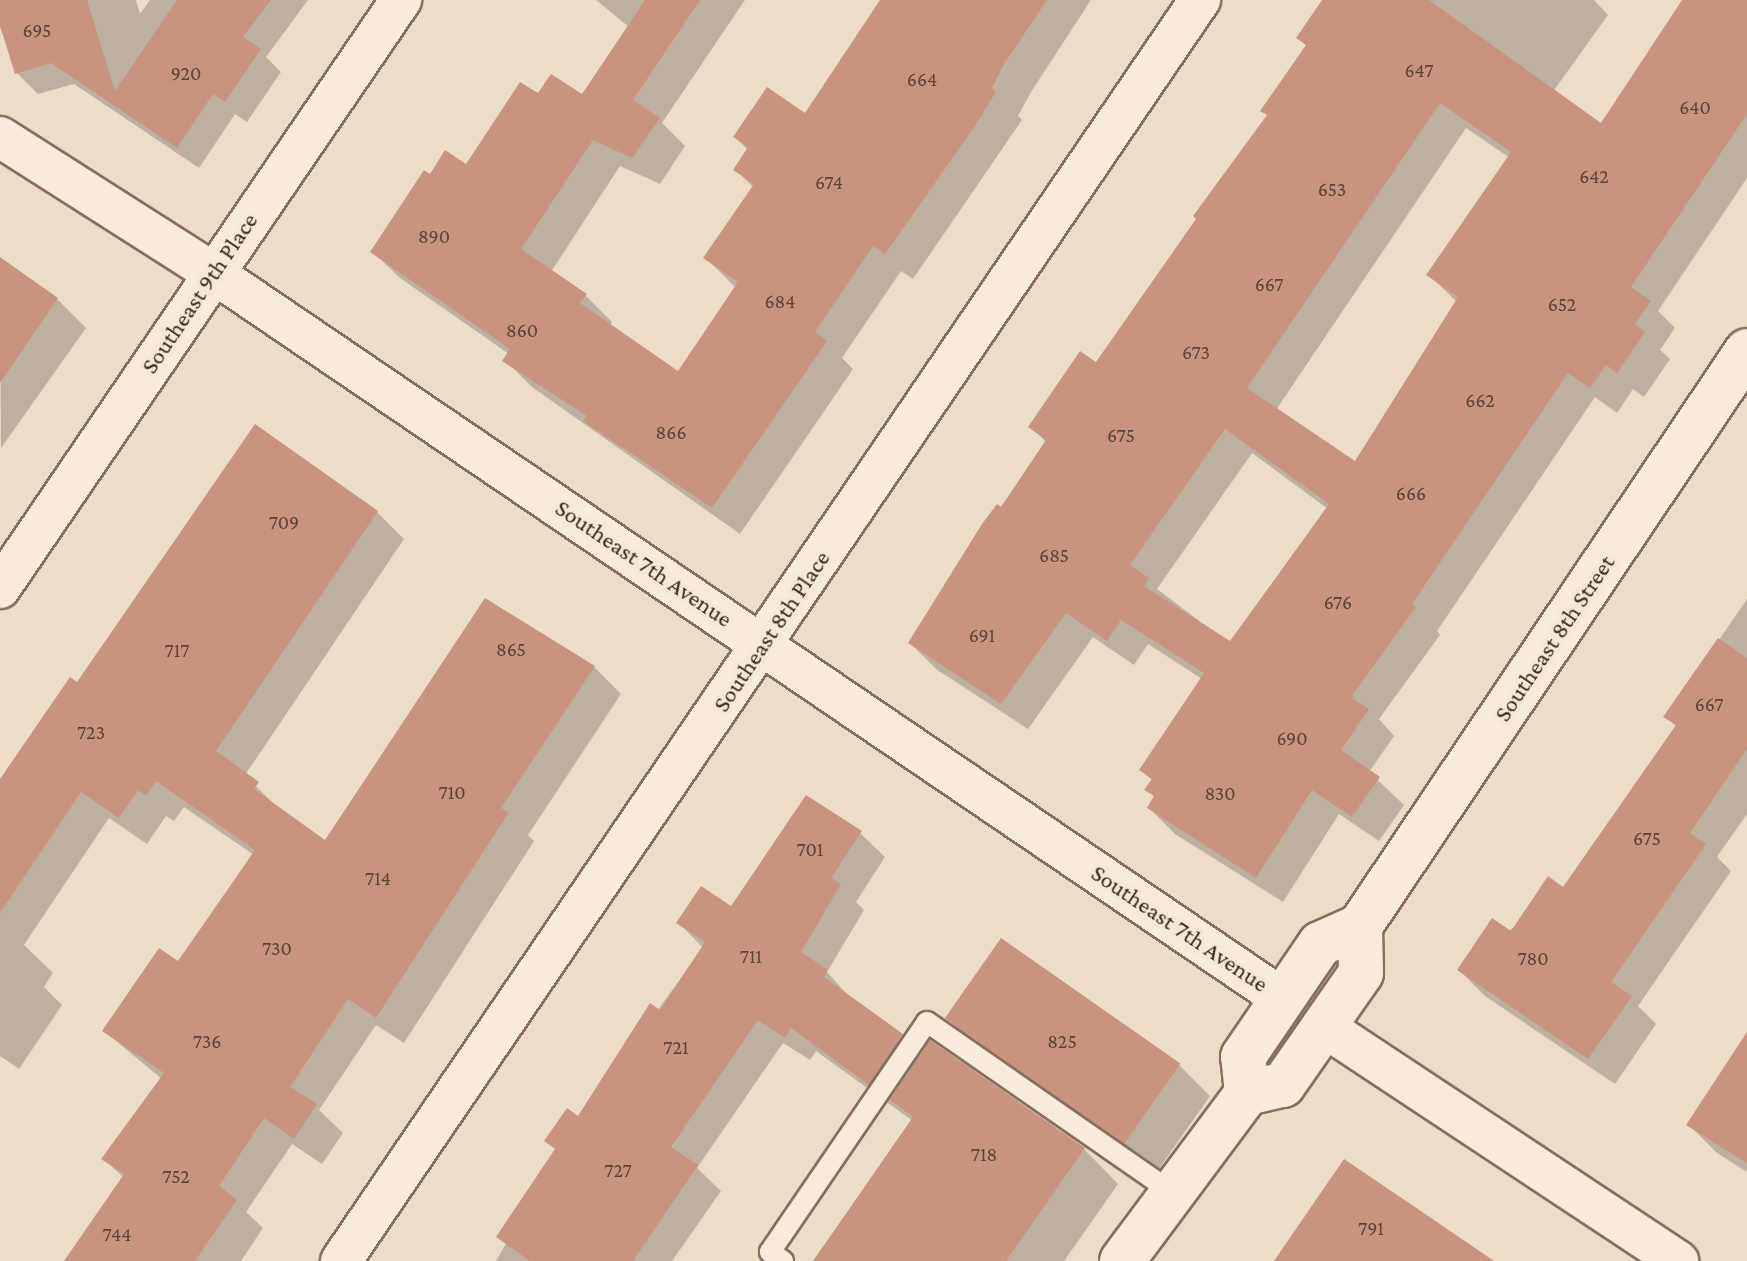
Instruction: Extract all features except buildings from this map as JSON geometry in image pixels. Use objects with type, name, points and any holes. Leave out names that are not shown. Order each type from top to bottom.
[{"type":"street","name":"Southeast 9th Place","points":[[0,588],[212,272],[401,0]]},
{"type":"street","name":"Southeast 8th Place","points":[[341,1261],[1200,0]]},
{"type":"street","name":"Southeast 7th Avenue","points":[[0,137],[212,272],[763,643],[1283,999]]},
{"type":"street","name":"Southeast 8th Street","points":[[1360,926],[1747,351]]},
{"type":"street","points":[[1122,1261],[1170,1191],[1247,1093],[1283,1085],[1361,973],[1360,926],[1320,944],[1243,1057],[1247,1093]]},
{"type":"street","points":[[1323,1026],[1678,1261]]},
{"type":"lane","points":[[783,1261],[770,1252],[927,1022],[1170,1191]]}]
